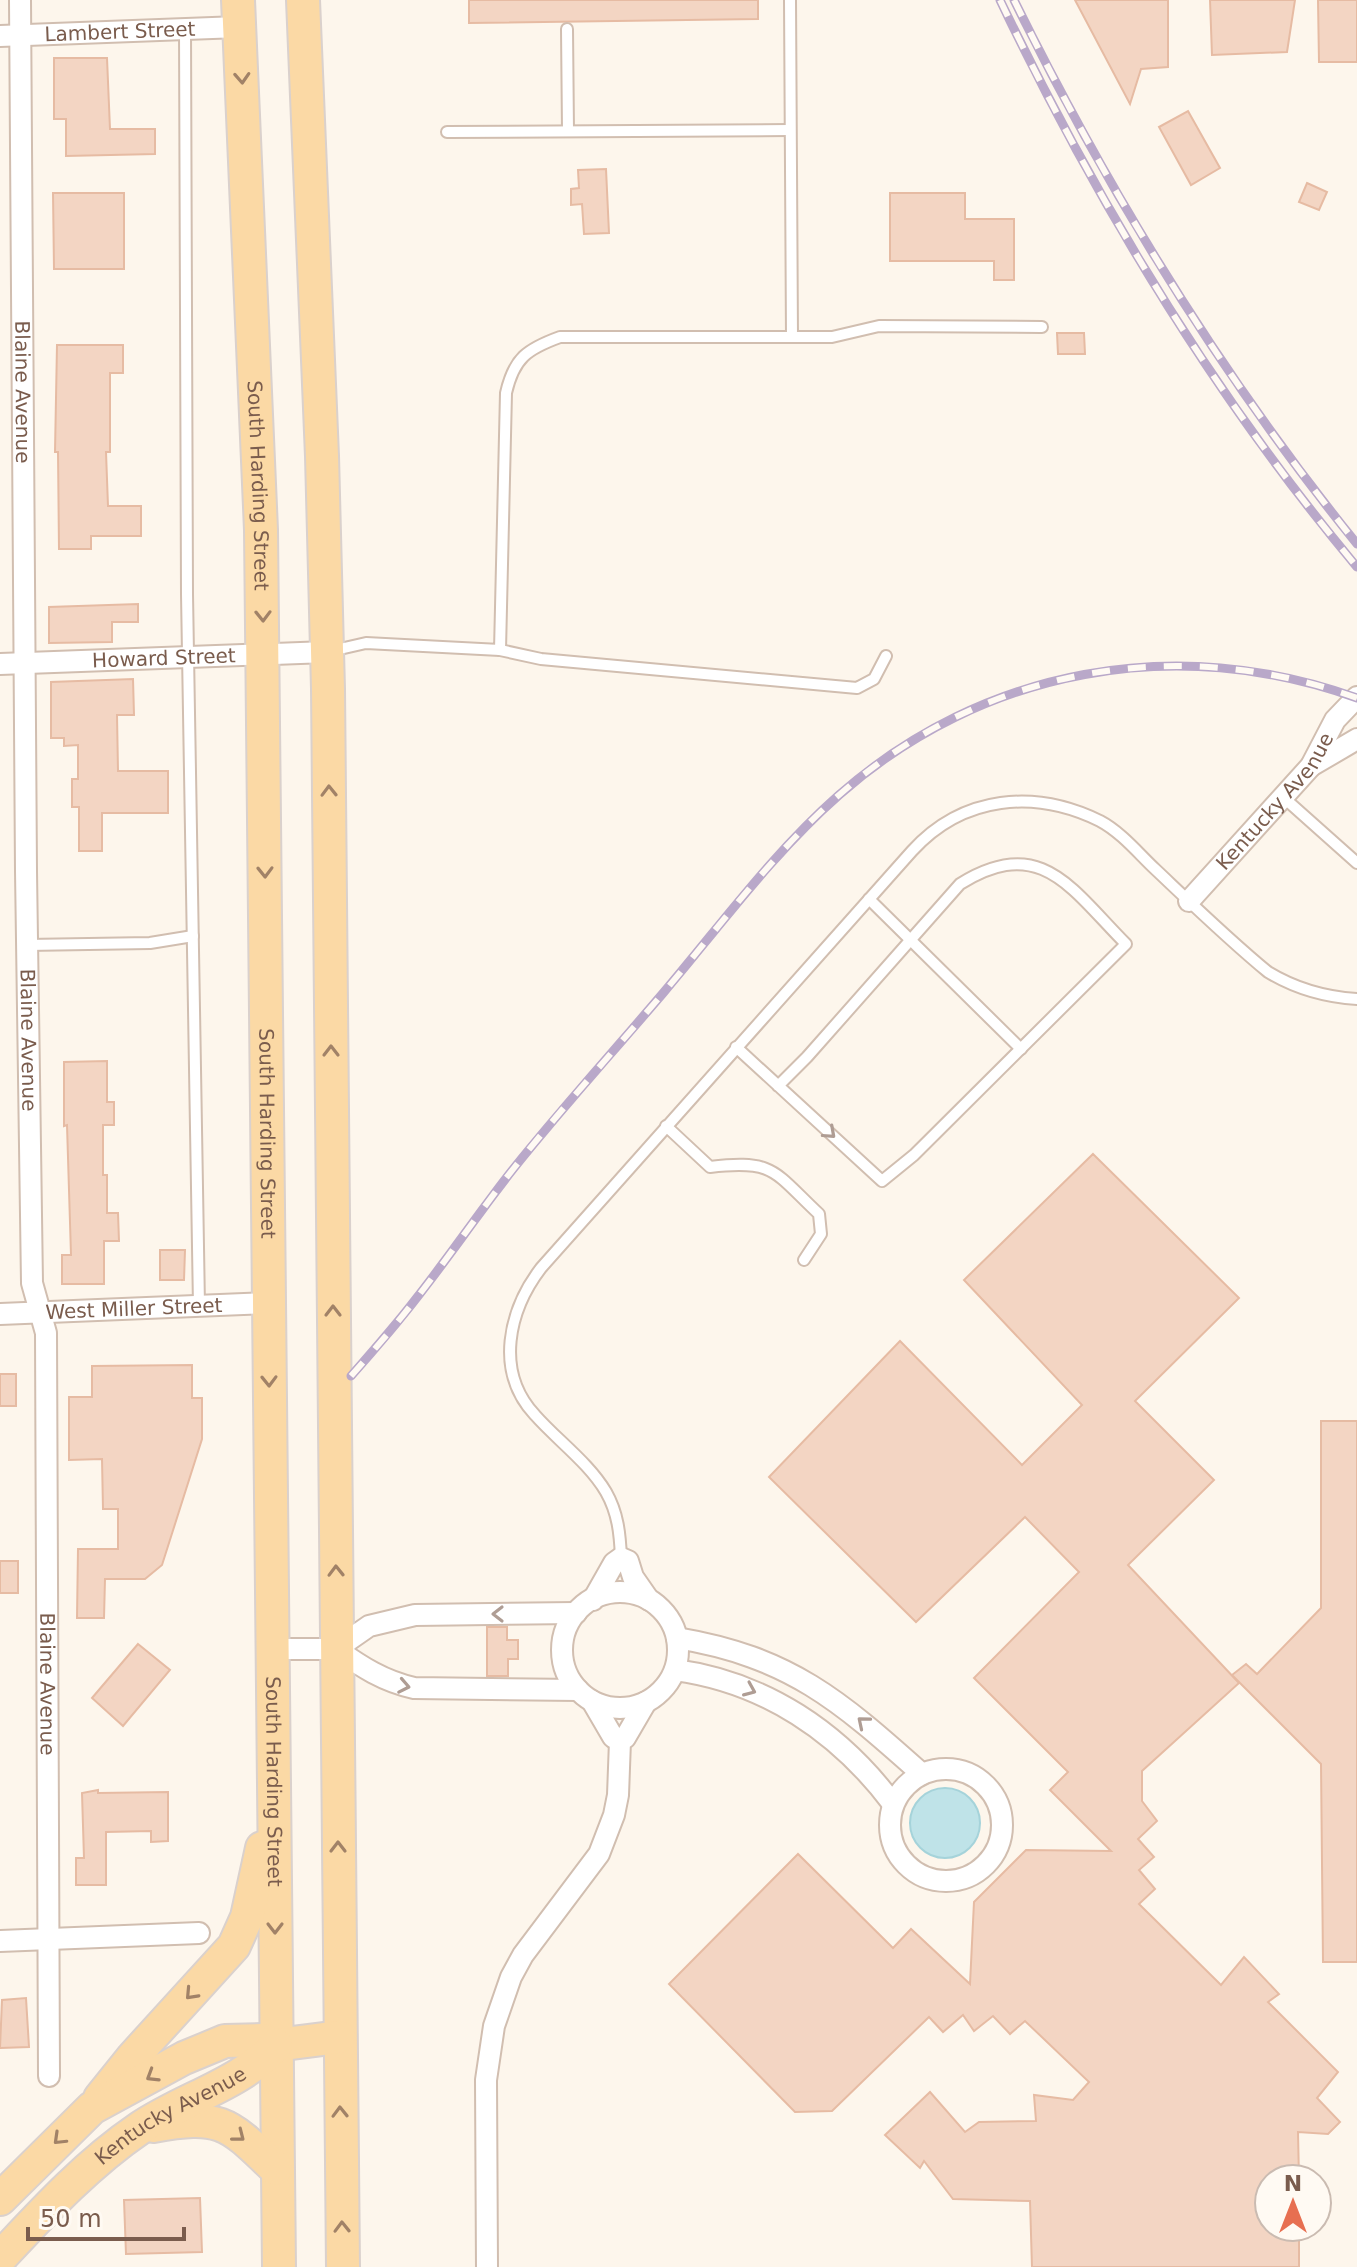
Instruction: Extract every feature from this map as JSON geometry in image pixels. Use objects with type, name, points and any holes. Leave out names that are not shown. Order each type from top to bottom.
[{"type":"main road","points":[[303,0],[327,652],[343,2267]]},
{"type":"main road","name":"South Harding Street","points":[[239,14],[264,654],[279,2267]]},
{"type":"main road","points":[[92,2108],[133,2057],[234,1946],[247,1917],[274,1798]]},
{"type":"main road","name":"Kentucky Avenue","points":[[0,2199],[92,2108],[184,2058],[225,2041],[262,2040],[276,2045],[339,2037]]},
{"type":"main road","name":"Kentucky Avenue","points":[[0,2258],[78,2178],[138,2129],[188,2100],[237,2077],[256,2065],[276,2045]]},
{"type":"main road","points":[[138,2129],[184,2121],[223,2124],[238,2133],[276,2169]]},
{"type":"street","name":"Blaine Avenue","points":[[20,0],[10,35],[25,663],[32,1283],[46,1333],[49,2076]]},
{"type":"street","name":"Lambert Street","points":[[10,35],[185,29],[239,14]]},
{"type":"street","name":"Howard Street","points":[[0,664],[327,652]]},
{"type":"street","name":"Kentucky Avenue","points":[[1189,901],[1311,766],[1335,720],[1357,697]]},
{"type":"street","points":[[1311,766],[1357,739]]},
{"type":"street","name":"West Miller Street","points":[[0,1314],[268,1303]]},
{"type":"street","points":[[336,1649],[373,1675],[390,1683],[414,1688],[585,1695],[619,1708],[646,1702],[663,1690],[675,1670],[677,1638],[669,1619],[649,1600],[633,1577],[628,1561],[621,1558],[614,1563],[593,1600]]},
{"type":"street","points":[[620,1741],[613,1737],[565,1666],[562,1649],[565,1632],[576,1613],[593,1600],[620,1592],[649,1600]]},
{"type":"street","points":[[272,1649],[336,1649],[369,1626],[415,1615],[576,1613]]},
{"type":"street","points":[[677,1638],[753,1656],[796,1675],[855,1715],[922,1774]]},
{"type":"street","points":[[675,1670],[735,1683],[796,1712],[854,1757],[893,1804]]},
{"type":"street","points":[[620,1741],[625,1738],[646,1702]]},
{"type":"street","points":[[487,2267],[486,2080],[494,2026],[501,2002],[523,1955],[599,1854],[618,1795],[620,1741]]},
{"type":"street","points":[[947,1768],[964,1771],[981,1780],[993,1793],[1001,1812],[1002,1829],[996,1851],[975,1873],[954,1880],[937,1880],[921,1875],[903,1861],[892,1842],[889,1827],[893,1804],[906,1784],[922,1774],[947,1768]]},
{"type":"street","points":[[0,1941],[199,1933]]},
{"type":"lane","points":[[790,0],[792,337]]},
{"type":"lane","points":[[185,29],[189,657],[199,1306]]},
{"type":"lane","points":[[567,29],[568,131]]},
{"type":"lane","points":[[447,132],[790,130]]},
{"type":"lane","points":[[500,650],[505,415],[510,376],[520,358],[534,347],[560,337],[832,337],[879,326],[1042,327]]},
{"type":"lane","points":[[327,652],[366,643],[500,650],[541,659],[857,688],[874,679],[886,656]]},
{"type":"lane","points":[[1283,797],[1357,863]]},
{"type":"lane","points":[[621,1558],[617,1516],[606,1493],[524,1401],[513,1371],[511,1334],[516,1309],[531,1281],[922,839],[945,822],[973,809],[1020,801],[1060,805],[1099,821],[1124,840],[1253,960],[1279,979],[1310,991],[1357,999]]},
{"type":"lane","points":[[736,1047],[778,1086],[882,1181],[914,1155],[1126,944],[1057,875],[1032,864],[1006,864],[983,870],[960,884],[778,1086]]},
{"type":"lane","points":[[869,899],[1021,1049]]},
{"type":"lane","points":[[27,945],[150,943],[193,936]]},
{"type":"lane","points":[[666,1126],[710,1167],[740,1164],[771,1169],[819,1214],[821,1234],[804,1260]]},
{"type":"water","points":[[952,1788],[974,1803],[980,1823],[978,1837],[970,1848],[959,1856],[938,1858],[920,1848],[912,1837],[910,1816],[920,1798],[931,1790]]},
{"type":"building","points":[[469,0],[758,0],[758,19],[469,23]]},
{"type":"building","points":[[1075,0],[1168,0],[1168,67],[1141,69],[1130,104]]},
{"type":"building","points":[[1210,0],[1295,0],[1287,52],[1212,55]]},
{"type":"building","points":[[1318,0],[1357,0],[1357,62],[1319,62]]},
{"type":"building","points":[[54,58],[107,58],[110,129],[155,129],[155,154],[66,156],[66,119],[54,119]]},
{"type":"building","points":[[1188,111],[1220,168],[1191,185],[1159,127]]},
{"type":"building","points":[[606,169],[609,233],[584,234],[582,204],[571,205],[571,189],[579,188],[578,170]]},
{"type":"building","points":[[1307,183],[1327,192],[1319,210],[1299,202]]},
{"type":"building","points":[[53,193],[124,193],[124,269],[54,269]]},
{"type":"building","points":[[890,193],[965,193],[965,219],[1014,219],[1014,280],[994,280],[994,261],[890,261]]},
{"type":"building","points":[[1057,333],[1084,333],[1085,354],[1058,354]]},
{"type":"building","points":[[57,345],[123,345],[123,373],[110,373],[110,452],[106,452],[108,506],[141,506],[141,536],[91,536],[91,549],[59,549],[58,452],[55,452]]},
{"type":"building","points":[[138,604],[138,622],[112,622],[112,642],[49,643],[49,607]]},
{"type":"building","points":[[133,679],[134,715],[117,715],[118,771],[168,771],[168,813],[102,813],[102,851],[79,851],[79,807],[72,807],[72,779],[78,779],[78,745],[64,746],[64,738],[51,738],[51,682]]},
{"type":"building","points":[[107,1061],[107,1102],[114,1102],[114,1125],[103,1125],[103,1175],[107,1175],[107,1213],[118,1213],[119,1241],[104,1241],[104,1284],[62,1284],[62,1255],[71,1255],[64,1062]]},
{"type":"building","points":[[1093,1154],[1239,1298],[1135,1401],[1214,1480],[1128,1565],[1239,1683],[1142,1771],[1142,1801],[1157,1821],[1138,1839],[1154,1857],[1139,1870],[1155,1889],[1139,1904],[1221,1985],[1244,1957],[1279,1994],[1268,2002],[1338,2072],[1317,2098],[1340,2122],[1328,2134],[1298,2132],[1299,2163],[1253,2163],[1253,2243],[1299,2243],[1299,2267],[1032,2267],[1030,2201],[953,2199],[924,2161],[920,2168],[885,2135],[930,2092],[965,2132],[979,2122],[1036,2121],[1034,2095],[1073,2100],[1089,2082],[1025,2021],[1010,2034],[993,2016],[974,2031],[963,2015],[943,2032],[929,2017],[832,2111],[795,2112],[669,1984],[798,1854],[893,1948],[911,1929],[970,1984],[974,1902],[1026,1850],[1111,1851],[1050,1790],[1068,1772],[974,1678],[1079,1572],[1025,1517],[916,1622],[769,1477],[900,1341],[1022,1465],[1082,1405],[964,1280]]},
{"type":"building","points":[[160,1250],[185,1250],[184,1280],[160,1280]]},
{"type":"building","points":[[192,1365],[192,1398],[202,1398],[202,1439],[162,1565],[145,1579],[105,1579],[104,1618],[77,1618],[78,1549],[118,1549],[118,1509],[103,1509],[102,1459],[69,1460],[69,1397],[92,1397],[92,1366]]},
{"type":"building","points":[[0,1374],[16,1374],[16,1406],[0,1406]]},
{"type":"building","points":[[1321,1421],[1357,1421],[1357,1962],[1323,1962],[1321,1764],[1232,1675],[1246,1664],[1257,1674],[1321,1608]]},
{"type":"building","points":[[0,1561],[18,1561],[18,1593],[0,1593]]},
{"type":"building","points":[[487,1627],[507,1627],[507,1640],[518,1640],[518,1659],[508,1659],[508,1676],[487,1676]]},
{"type":"building","points":[[138,1644],[170,1670],[123,1726],[92,1698]]},
{"type":"building","points":[[98,1790],[98,1793],[168,1792],[168,1841],[151,1842],[151,1831],[106,1832],[106,1885],[76,1885],[76,1858],[84,1858],[82,1793]]},
{"type":"building","points":[[26,1998],[29,2047],[0,2048],[2,2000]]},
{"type":"building","points":[[200,2198],[202,2252],[126,2254],[124,2200]]},
{"type":"railway","points":[[1000,0],[1076,149],[1161,295],[1254,435],[1357,567]]},
{"type":"railway","points":[[1014,0],[1089,143],[1170,282],[1260,416],[1357,544]]},
{"type":"railway","points":[[351,1376],[407,1310],[532,1146],[769,865],[839,795],[895,752],[955,717],[1019,691],[1084,674],[1152,667],[1220,668],[1289,678],[1357,698]]}]
